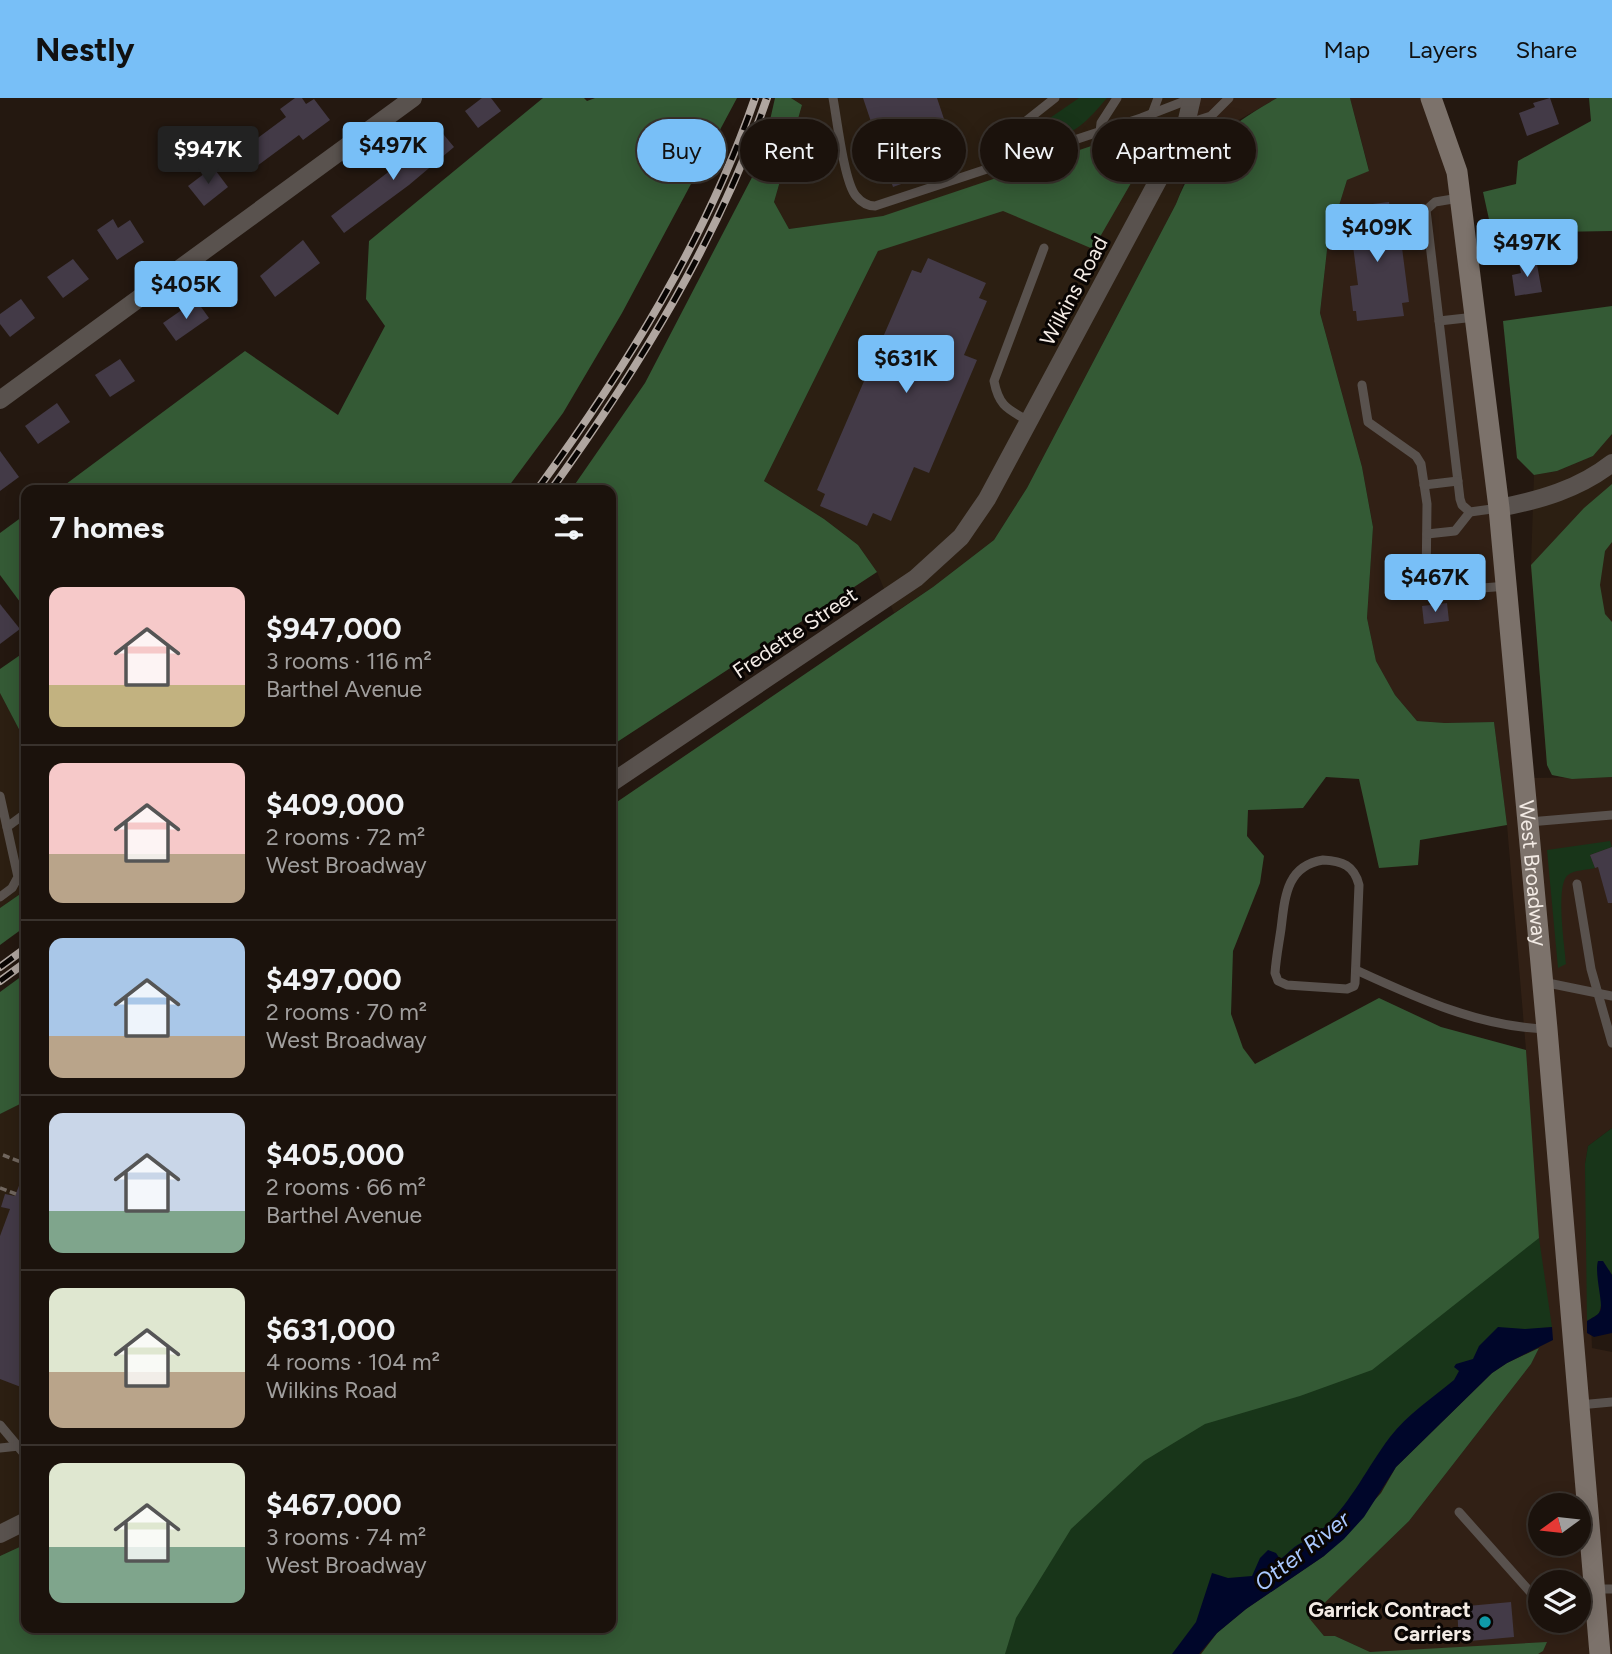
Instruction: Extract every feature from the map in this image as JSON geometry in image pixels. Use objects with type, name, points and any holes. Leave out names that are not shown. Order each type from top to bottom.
[{"type":"main road","name":"West Broadway","points":[[1431,98],[1457,172],[1499,508],[1529,822],[1600,1654]]},
{"type":"street","points":[[0,400],[413,98]]},
{"type":"street","name":"Wilkins Road","points":[[1187,119],[1192,98]]},
{"type":"street","name":"Wilkins Road","points":[[986,501],[1157,182]]},
{"type":"street","points":[[1499,508],[1564,491],[1591,478],[1612,463]]},
{"type":"street","name":"Fredette Street","points":[[616,780],[916,578],[961,537],[986,501]]},
{"type":"street","points":[[0,1534],[21,1524]]},
{"type":"lane","points":[[833,98],[849,183],[856,196],[868,205],[891,202],[980,172]]},
{"type":"lane","points":[[1028,119],[1055,98]]},
{"type":"lane","points":[[1103,119],[1116,98]]},
{"type":"lane","points":[[1152,114],[1158,98]]},
{"type":"lane","points":[[1138,119],[1192,98]]},
{"type":"lane","points":[[1202,119],[1211,116],[1229,98]]},
{"type":"lane","points":[[1460,198],[1435,202],[1426,210],[1458,481],[1462,505],[1470,512]]},
{"type":"lane","points":[[1030,422],[1008,409],[997,397],[994,381],[1044,248]]},
{"type":"lane","points":[[1439,321],[1475,317]]},
{"type":"lane","points":[[1362,385],[1368,422],[1416,456],[1421,464],[1427,534],[1425,583],[1429,591],[1507,586]]},
{"type":"lane","points":[[1424,485],[1458,481]]},
{"type":"lane","points":[[1427,534],[1455,531],[1470,512],[1499,508]]},
{"type":"lane","points":[[0,796],[18,877],[12,888],[0,897]]},
{"type":"lane","points":[[1529,822],[1612,816]]},
{"type":"lane","points":[[7,827],[21,817]]},
{"type":"lane","points":[[1324,860],[1339,861],[1346,864],[1357,876],[1360,891],[1356,970],[1354,986],[1343,990],[1287,985],[1276,978],[1285,898],[1291,881],[1305,865],[1324,860]]},
{"type":"lane","points":[[1577,884],[1597,993],[1612,1044]]},
{"type":"lane","points":[[1356,970],[1459,1013],[1503,1025],[1547,1029]]},
{"type":"lane","points":[[1543,982],[1612,996]]},
{"type":"lane","points":[[1579,1405],[1612,1402]]},
{"type":"lane","points":[[0,1425],[21,1449]]},
{"type":"lane","points":[[0,1448],[19,1446]]},
{"type":"lane","points":[[1459,1512],[1528,1590]]},
{"type":"path","points":[[3,1155],[21,1162]]},
{"type":"path","points":[[0,1188],[16,1194]]},
{"type":"shaded area","points":[[791,98],[1192,98],[1186,119],[1092,119],[1092,182],[1184,182],[1176,204],[1027,488],[994,540],[894,613],[877,572],[858,545],[824,519],[764,481],[878,251],[882,217],[789,229],[774,202],[780,182],[838,182],[838,119],[798,119],[802,105]]},
{"type":"shaded area","points":[[1192,98],[1277,98],[1240,119],[1187,119]]},
{"type":"shaded area","points":[[1350,98],[1431,98],[1457,172],[1525,778],[1612,777],[1612,1128],[1588,1146],[1585,1164],[1592,1348],[1612,1352],[1612,1654],[1370,1654],[1335,1636],[1324,1636],[1308,1618],[1409,1521],[1531,1364],[1539,1348],[1526,1050],[1507,825],[1494,722],[1417,721],[1395,695],[1376,661],[1367,618],[1373,526],[1362,467],[1320,313],[1328,241],[1347,180],[1369,170]]},
{"type":"shaded area","points":[[1612,434],[1612,777],[1572,779],[1552,775],[1547,765],[1531,565],[1534,475],[1557,471],[1593,456]]},
{"type":"shaded area","points":[[0,693],[21,730],[21,893],[0,908]]},
{"type":"shaded area","points":[[21,1104],[21,1546],[0,1556],[0,1114]]},
{"type":"green space","points":[[543,98],[584,98],[587,101],[595,98],[737,98],[726,119],[637,119],[637,182],[692,182],[622,313],[563,413],[510,485],[65,485],[245,351],[338,415],[385,326],[366,299],[369,241]]},
{"type":"green space","points":[[775,98],[791,98],[802,105],[798,119],[770,119]]},
{"type":"green space","points":[[1079,98],[1107,98],[1078,127],[1078,119],[1048,119]]},
{"type":"green space","points":[[1277,98],[1350,98],[1369,171],[1347,180],[1328,241],[1320,313],[1362,467],[1373,527],[1367,618],[1376,661],[1395,695],[1417,721],[1494,722],[1507,825],[1420,840],[1418,865],[1379,868],[1359,779],[1326,777],[1303,808],[1248,810],[1247,836],[1264,856],[1260,883],[1233,951],[1231,1014],[1243,1048],[1255,1064],[1379,998],[1441,1027],[1526,1050],[1539,1238],[1372,1370],[1300,1396],[1205,1424],[1144,1461],[1071,1529],[1016,1618],[1005,1654],[0,1654],[0,1556],[21,1546],[21,1633],[616,1633],[616,803],[933,587],[994,540],[1027,488],[1187,182],[1256,182],[1256,119],[1243,119]]},
{"type":"green space","points":[[1589,98],[1612,98],[1612,231],[1492,233],[1483,192],[1516,184],[1518,161],[1591,121]]},
{"type":"green space","points":[[1092,146],[1092,182],[1132,182],[1093,249],[1003,211],[878,251],[764,481],[824,519],[858,545],[877,572],[616,743],[616,485],[574,485],[645,383],[750,182],[780,182],[774,202],[789,229],[883,216],[984,182],[1078,182],[1078,151]]},
{"type":"green space","points":[[1612,306],[1612,434],[1593,456],[1557,471],[1534,475],[1517,458],[1503,321]]},
{"type":"green space","points":[[1612,484],[1612,542],[1605,551],[1600,585],[1605,614],[1612,622],[1612,777],[1572,779],[1552,775],[1547,765],[1531,565],[1584,508]]},
{"type":"green space","points":[[21,518],[21,603],[0,575],[0,533]]},
{"type":"green space","points":[[21,654],[21,733],[0,693],[0,669]]},
{"type":"green space","points":[[1610,841],[1612,847],[1590,855],[1595,868],[1571,873],[1564,881],[1561,903],[1566,964],[1558,968],[1547,850]]},
{"type":"green space","points":[[21,893],[21,930],[0,945],[0,908]]},
{"type":"green space","points":[[21,977],[21,1104],[0,1114],[0,992]]},
{"type":"green space","points":[[957,991],[1539,1238],[1552,1327],[1543,1328],[1493,1356],[1350,1520],[1178,1654],[989,1654]]},
{"type":"green space","points":[[1612,1128],[1612,1275],[1609,1270],[1599,1314],[1587,1321],[1585,1164],[1588,1146]]},
{"type":"green space","points":[[1539,1348],[1531,1364],[1409,1521],[1309,1618],[1324,1636],[1335,1636],[1370,1652],[1547,1642],[1543,1651],[1538,1654],[1201,1654],[1217,1633],[1246,1609],[1324,1556],[1381,1493],[1396,1467],[1492,1373]]},
{"type":"water","points":[[1598,1261],[1603,1261],[1612,1275],[1612,1333],[1594,1337],[1587,1333],[1587,1321],[1598,1314],[1601,1308]]},
{"type":"water","name":"Otter River","points":[[1498,1327],[1552,1327],[1553,1340],[1492,1373],[1396,1467],[1364,1517],[1324,1556],[1246,1609],[1217,1633],[1199,1654],[1172,1654],[1196,1622],[1212,1573],[1228,1578],[1252,1576],[1260,1558],[1268,1550],[1276,1553],[1280,1559],[1327,1525],[1347,1502],[1397,1429],[1454,1380],[1459,1371],[1454,1367],[1456,1364],[1473,1359],[1479,1346]]},
{"type":"building","points":[[295,98],[302,98],[306,104],[314,99],[330,120],[303,140],[299,135],[253,169],[240,151],[286,117],[280,109]]},
{"type":"building","points":[[482,98],[491,98],[501,111],[478,128],[465,111]]},
{"type":"building","points":[[863,98],[937,98],[944,119],[870,119]]},
{"type":"building","points":[[1550,98],[1559,124],[1527,136],[1519,113],[1535,107],[1533,103]]},
{"type":"building","points":[[439,129],[454,147],[409,185],[344,233],[331,216],[417,150]]},
{"type":"building","points":[[213,167],[228,187],[204,206],[188,186]]},
{"type":"building","points":[[891,182],[907,182],[893,187]]},
{"type":"building","points":[[1389,202],[1394,241],[1401,240],[1409,302],[1402,303],[1404,316],[1357,321],[1350,286],[1358,285],[1348,207]]},
{"type":"building","points":[[113,219],[118,228],[130,220],[144,242],[117,260],[97,230]]},
{"type":"building","points":[[303,240],[320,263],[275,297],[260,276]]},
{"type":"building","points":[[928,258],[986,283],[979,298],[987,301],[964,355],[977,360],[929,473],[914,467],[891,521],[873,513],[867,526],[820,506],[825,494],[817,490],[912,270],[921,273]]},
{"type":"building","points":[[73,259],[89,279],[63,298],[47,277]]},
{"type":"building","points":[[1536,259],[1542,292],[1515,296],[1512,275],[1521,273],[1519,263]]},
{"type":"building","points":[[21,299],[35,318],[10,337],[0,324],[0,314]]},
{"type":"building","points":[[196,300],[209,318],[176,341],[163,323]]},
{"type":"building","points":[[120,359],[135,381],[110,397],[95,375]]},
{"type":"building","points":[[57,403],[70,422],[38,444],[25,426]]},
{"type":"building","points":[[0,451],[19,477],[0,491]]},
{"type":"building","points":[[1447,603],[1449,621],[1424,624],[1422,606]]},
{"type":"building","points":[[0,604],[20,629],[0,644]]},
{"type":"building","points":[[1612,847],[1612,903],[1608,903],[1598,867],[1595,868],[1590,855]]},
{"type":"building","points":[[21,1180],[21,1387],[0,1379],[0,1236],[10,1209],[1,1207],[5,1194],[15,1196]]},
{"type":"building","name":"Garrick Contract Carriers","points":[[1511,1602],[1514,1637],[1459,1642],[1457,1607]]},
{"type":"railway","points":[[541,485],[601,398],[661,302],[713,202],[755,98]]},
{"type":"railway","points":[[554,485],[615,398],[700,253],[725,202],[767,98]]},
{"type":"railway","points":[[0,967],[21,952]]},
{"type":"railway","points":[[0,981],[21,966]]},
{"type":"place","name":"Garrick Contract Carriers","points":[[1485,1622]]}]
